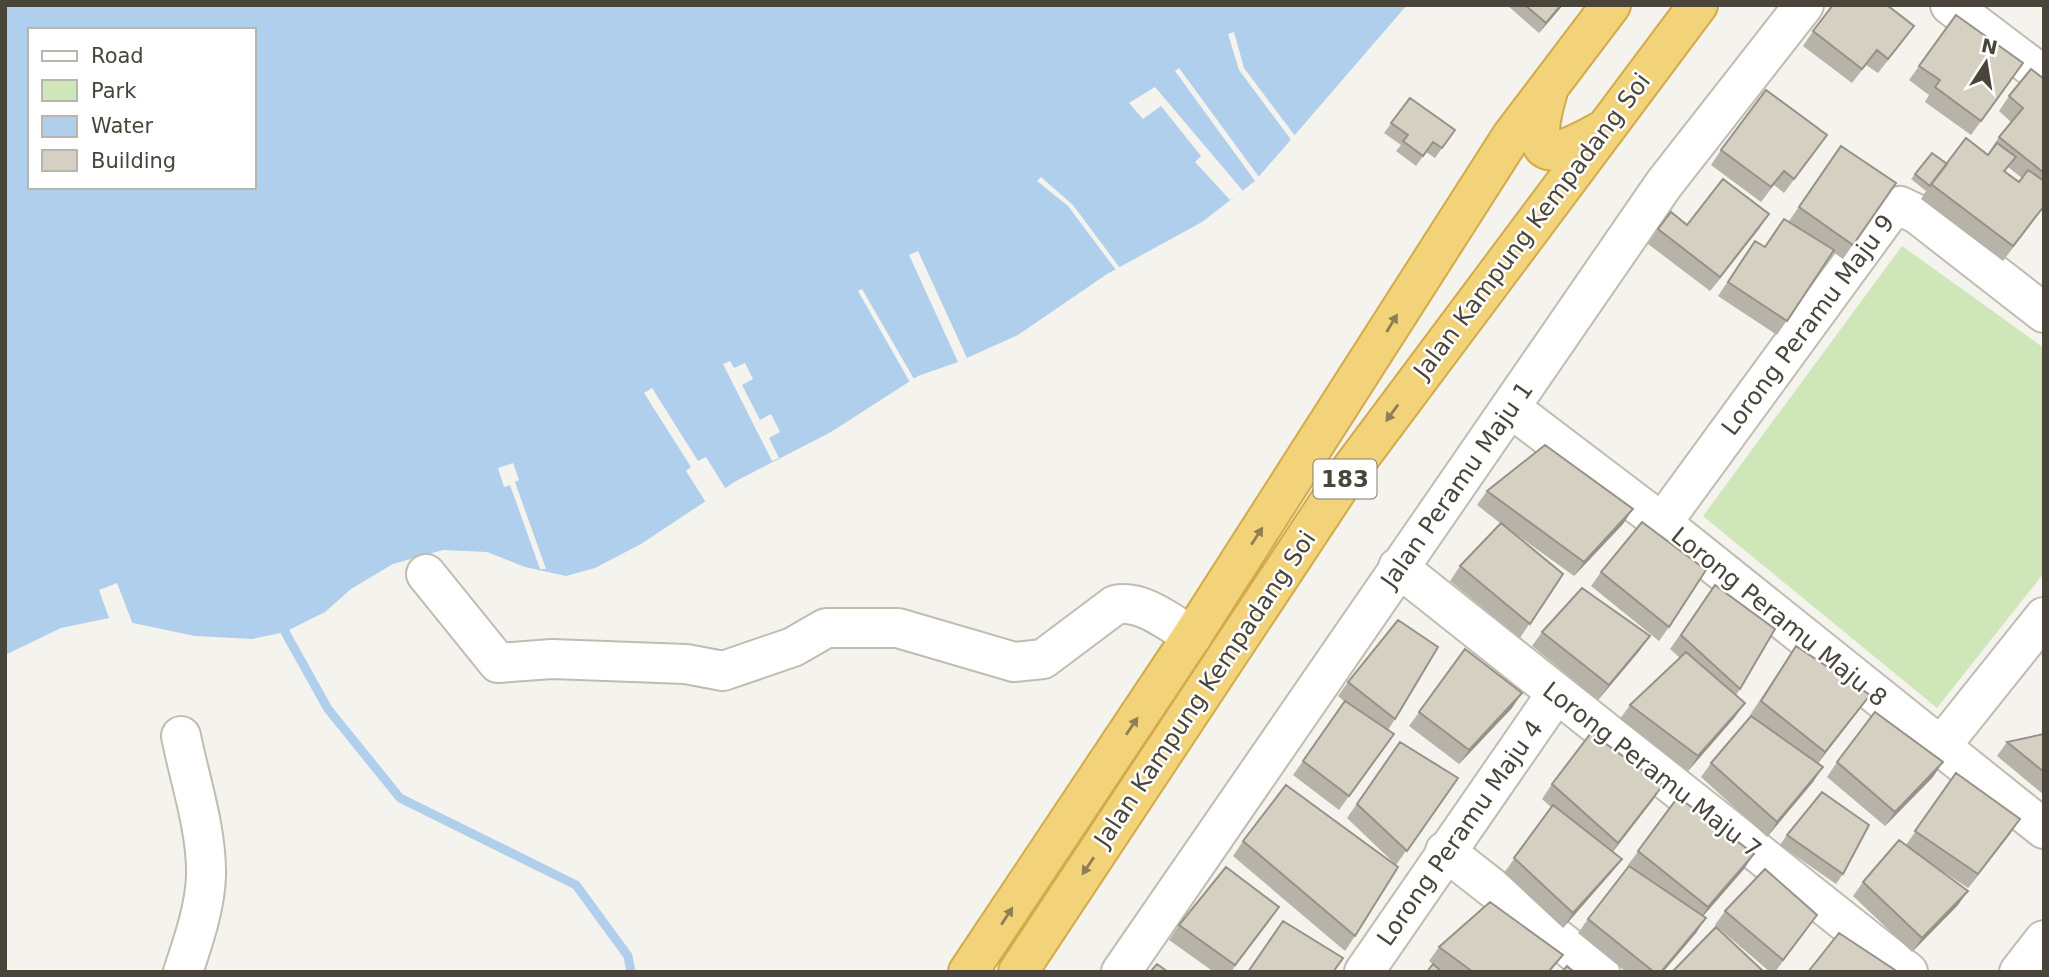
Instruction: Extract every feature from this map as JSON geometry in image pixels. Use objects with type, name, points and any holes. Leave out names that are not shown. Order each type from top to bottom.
[{"type":"highway","name":"Jalan Kampung Kempadang Soi","points":[[968,972],[1192,636],[1511,137],[1550,82],[1611,5]]},
{"type":"highway","name":"Jalan Kampung Kempadang Soi","points":[[1018,972],[1349,472],[1698,5]]},
{"type":"highway","points":[[1550,82],[1539,130],[1539,141],[1546,150],[1558,153],[1606,129]]},
{"type":"street","name":"Jalan Peramu Maju 1","points":[[1121,972],[1664,184],[1804,5]]},
{"type":"street","points":[[1950,5],[2043,74]]},
{"type":"street","name":"Lorong Peramu Maju 9","points":[[1662,523],[1887,215],[1900,206],[1917,214],[2044,313]]},
{"type":"street","name":"Lorong Peramu Maju 8","points":[[1511,409],[1662,523],[2044,829]]},
{"type":"street","name":"Lorong Peramu Maju 7","points":[[1398,568],[1908,972]]},
{"type":"street","points":[[426,574],[498,663],[552,659],[686,664],[723,671],[793,647],[826,628],[898,628],[1014,662],[1042,659],[1115,605],[1126,602],[1137,605],[1192,636]]},
{"type":"street","points":[[1941,746],[2044,617]]},
{"type":"street","name":"Lorong Peramu Maju 4","points":[[1364,972],[1445,851],[1556,694]]},
{"type":"street","points":[[181,736],[202,835],[206,877],[197,929],[183,972]]},
{"type":"street","points":[[1445,851],[1600,972]]},
{"type":"street","points":[[2019,972],[2044,940]]},
{"type":"green space","points":[[1902,246],[2044,348],[2044,573],[1937,708],[1703,516]]},
{"type":"water","points":[[5,5],[1407,5],[1255,181],[1202,222],[1107,274],[1018,335],[958,362],[918,376],[831,432],[736,481],[641,544],[595,568],[566,576],[525,567],[487,552],[443,550],[393,564],[351,589],[325,612],[285,632],[252,639],[195,636],[109,618],[61,628],[5,655]]},
{"type":"pier","points":[[1234,32],[1244,68],[1296,137],[1292,141],[1239,70],[1228,34]]},
{"type":"pier","points":[[1179,68],[1259,177],[1255,181],[1175,71]]},
{"type":"pier","points":[[1155,87],[1243,191],[1230,200],[1195,162],[1201,156],[1161,106],[1143,119],[1129,103]]},
{"type":"pier","points":[[1041,177],[1073,205],[1120,268],[1116,270],[1068,206],[1037,181]]},
{"type":"pier","points":[[918,251],[967,358],[958,362],[909,255]]},
{"type":"pier","points":[[862,289],[916,382],[911,384],[858,291]]},
{"type":"pier","points":[[730,361],[734,368],[745,363],[753,379],[742,385],[760,420],[771,414],[780,432],[769,438],[779,458],[772,461],[723,364]]},
{"type":"pier","points":[[652,388],[698,461],[706,457],[727,491],[707,504],[686,471],[691,467],[644,393]]},
{"type":"pier","points":[[513,463],[519,480],[515,482],[546,569],[540,569],[510,485],[504,487],[498,468]]},
{"type":"pier","points":[[117,583],[134,626],[111,622],[109,618],[99,590]]},
{"type":"building","points":[[1525,5],[1561,5],[1546,23]]},
{"type":"building","points":[[1833,5],[1887,5],[1914,26],[1888,59],[1877,50],[1862,69],[1813,31]]},
{"type":"building","points":[[1956,15],[2023,63],[1981,121],[1935,87],[1940,80],[1919,66]]},
{"type":"building","points":[[2031,69],[2044,79],[2044,173],[1999,137],[2023,108],[2009,96]]},
{"type":"building","points":[[1766,90],[1827,135],[1794,179],[1784,171],[1771,187],[1721,150]]},
{"type":"building","points":[[1410,98],[1455,130],[1442,148],[1433,142],[1423,156],[1403,141],[1408,135],[1391,123]]},
{"type":"building","points":[[1966,138],[1988,155],[1997,143],[2016,157],[2004,171],[2019,182],[2028,170],[2044,181],[2044,206],[2013,246],[1931,184]]},
{"type":"building","points":[[1841,146],[1896,183],[1853,245],[1799,207]]},
{"type":"building","points":[[1932,153],[1947,164],[1930,186],[1915,174]]},
{"type":"building","points":[[1723,179],[1769,214],[1720,277],[1658,229],[1671,212],[1687,225]]},
{"type":"building","points":[[1784,219],[1834,250],[1787,321],[1728,282],[1755,241],[1765,247]]},
{"type":"building","points":[[1545,445],[1633,509],[1584,562],[1487,491]]},
{"type":"building","points":[[1642,522],[1706,570],[1669,627],[1601,572]]},
{"type":"building","points":[[1501,523],[1563,574],[1530,624],[1460,566]]},
{"type":"building","points":[[1715,585],[1775,629],[1740,689],[1681,635]]},
{"type":"building","points":[[1582,588],[1650,636],[1609,685],[1542,632]]},
{"type":"building","points":[[1398,620],[1438,647],[1395,719],[1348,682]]},
{"type":"building","points":[[1796,646],[1870,695],[1825,752],[1761,701]]},
{"type":"building","points":[[1465,649],[1522,693],[1469,750],[1419,712]]},
{"type":"building","points":[[1686,652],[1745,703],[1698,756],[1630,705]]},
{"type":"building","points":[[1345,701],[1394,734],[1349,796],[1303,761]]},
{"type":"building","points":[[1875,712],[1943,762],[1895,812],[1837,762]]},
{"type":"building","points":[[1751,716],[1823,767],[1777,822],[1711,763]]},
{"type":"building","points":[[1591,733],[1663,785],[1618,843],[1552,784]]},
{"type":"building","points":[[2044,734],[2044,772],[2007,742]]},
{"type":"building","points":[[1400,742],[1458,778],[1407,851],[1357,804]]},
{"type":"building","points":[[1956,773],[2020,819],[1978,874],[1915,831]]},
{"type":"building","points":[[1286,785],[1398,867],[1355,936],[1243,841]]},
{"type":"building","points":[[1822,792],[1869,825],[1843,874],[1787,835]]},
{"type":"building","points":[[1678,797],[1754,854],[1708,907],[1638,851]]},
{"type":"building","points":[[1553,805],[1622,859],[1573,913],[1514,858]]},
{"type":"building","points":[[1899,840],[1968,891],[1922,938],[1863,882]]},
{"type":"building","points":[[1629,866],[1706,918],[1661,972],[1654,972],[1588,919]]},
{"type":"building","points":[[1226,867],[1279,907],[1235,965],[1179,925]]},
{"type":"building","points":[[1765,869],[1817,915],[1783,960],[1725,911]]},
{"type":"building","points":[[1490,902],[1563,955],[1548,972],[1473,972],[1439,947]]},
{"type":"building","points":[[1283,921],[1343,958],[1333,972],[1248,972]]},
{"type":"building","points":[[1716,927],[1764,972],[1672,972]]},
{"type":"building","points":[[1839,933],[1898,972],[1808,972]]},
{"type":"building","points":[[1157,964],[1168,972],[1150,972]]},
{"type":"building","points":[[1433,964],[1442,972],[1427,972]]},
{"type":"building","points":[[1567,966],[1574,972],[1562,972]]},
{"type":"waterway","points":[[285,622],[285,632],[328,709],[400,798],[576,885],[628,956],[631,972]]}]
